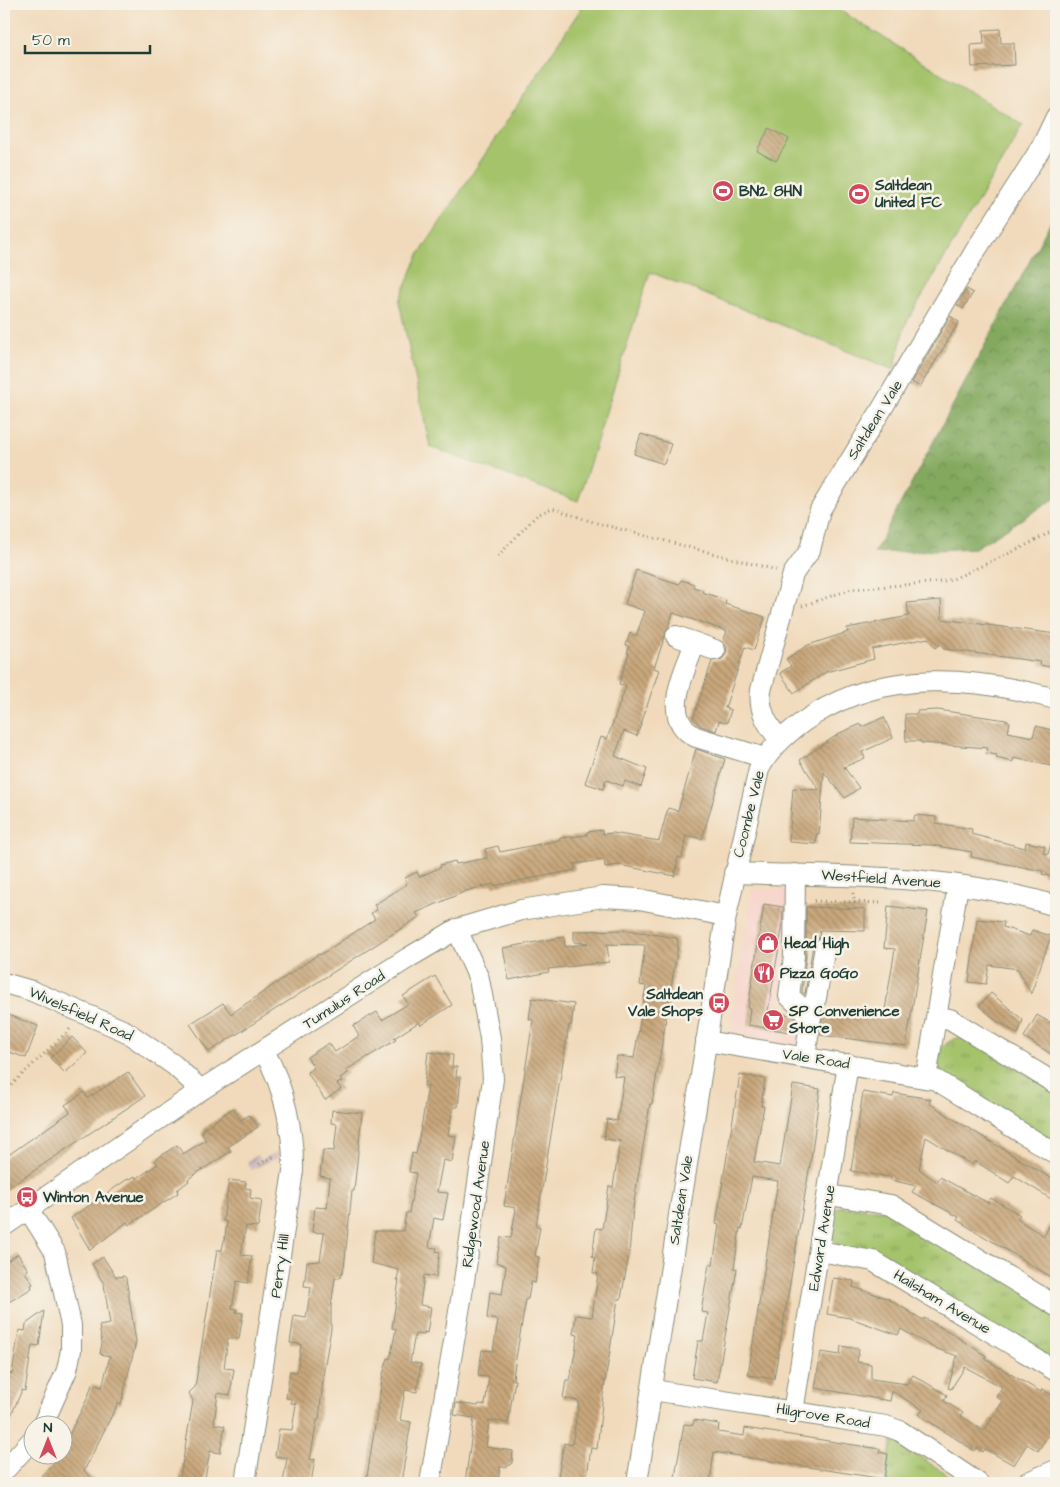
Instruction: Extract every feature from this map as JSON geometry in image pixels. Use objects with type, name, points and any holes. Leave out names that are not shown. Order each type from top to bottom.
[{"type":"street","name":"Saltdean Vale","points":[[780,741],[766,720],[760,699],[765,673],[793,574],[810,550],[820,510],[974,253],[1041,148],[1056,118]]},
{"type":"street","points":[[676,636],[715,650]]},
{"type":"street","points":[[695,643],[677,701],[676,714],[684,730],[696,737],[765,758]]},
{"type":"street","name":"Coombe Vale","points":[[726,916],[754,780],[765,758],[780,741],[801,723],[836,702],[868,690],[904,682],[945,681],[977,684],[1056,699]]},
{"type":"street","name":"Westfield Avenue","points":[[734,873],[884,876],[928,879],[1001,892],[1056,906]]},
{"type":"street","points":[[795,874],[794,956],[789,996],[811,1017],[805,1057]]},
{"type":"street","points":[[926,1078],[938,1017],[958,885]]},
{"type":"street","name":"Tumulus Road","points":[[4,1226],[201,1090],[264,1052],[400,963],[457,929],[521,910],[603,897],[639,899],[726,916]]},
{"type":"street","name":"Saltdean Vale","points":[[637,1483],[726,916]]},
{"type":"street","name":"Ridgewood Avenue","points":[[430,1483],[463,1288],[493,1079],[491,1045],[479,979],[457,929]]},
{"type":"street","points":[[809,1014],[816,998],[825,947]]},
{"type":"street","name":"Wivelsfield Road","points":[[4,983],[32,991],[125,1031],[174,1065],[201,1090]]},
{"type":"street","points":[[938,1017],[950,1018],[1056,1084]]},
{"type":"street","name":"Vale Road","points":[[706,1041],[926,1078],[944,1084],[1056,1154]]},
{"type":"street","name":"Perry Hill","points":[[245,1483],[293,1171],[288,1121],[277,1080],[264,1052]]},
{"type":"street","name":"Edward Avenue","points":[[793,1412],[829,1195],[848,1064]]},
{"type":"street","points":[[829,1195],[892,1205],[1056,1306]]},
{"type":"street","points":[[28,1209],[55,1252],[71,1325],[71,1350],[67,1370],[47,1414]]},
{"type":"street","name":"Hailsham Avenue","points":[[820,1251],[873,1261],[1056,1371]]},
{"type":"street","name":"Hilgrove Road","points":[[652,1390],[893,1428],[938,1455],[978,1483]]},
{"type":"street","points":[[4,1471],[22,1451]]},
{"type":"street","points":[[1026,1483],[1056,1470]]},
{"type":"path","points":[[498,556],[537,515],[552,508],[593,522],[793,574]]},
{"type":"path","points":[[783,614],[818,599],[852,589],[938,582],[953,579],[1023,547],[1056,529]]},
{"type":"path","points":[[814,902],[882,903]]},
{"type":"path","points":[[4,1092],[85,1014]]},
{"type":"shaded area","points":[[752,889],[790,890],[789,924],[784,953],[787,954],[778,1012],[805,1017],[800,1045],[746,1037],[729,1031]]},
{"type":"shaded area","points":[[279,1151],[279,1157],[251,1170],[247,1161],[258,1155],[261,1160]]},
{"type":"green space","name":"BN2 8HN","points":[[584,4],[830,4],[1023,125],[905,325],[894,370],[650,272],[578,501],[430,447],[399,301],[418,256]]},
{"type":"green space","points":[[1056,212],[1056,498],[975,548],[874,553]]},
{"type":"green space","points":[[963,1037],[1056,1092],[1056,1145],[942,1074],[938,1055],[950,1041]]},
{"type":"green space","points":[[839,1207],[887,1210],[1056,1311],[1056,1366],[839,1246],[832,1237],[830,1220]]},
{"type":"green space","points":[[892,1439],[956,1480],[959,1483],[885,1483]]},
{"type":"building","points":[[1000,29],[1001,43],[1014,43],[1015,65],[972,67],[971,45],[984,44],[983,30]]},
{"type":"building","points":[[769,128],[789,139],[776,161],[757,151]]},
{"type":"building","points":[[967,289],[973,293],[963,309],[957,305]]},
{"type":"building","points":[[950,316],[959,322],[920,387],[912,382]]},
{"type":"building","points":[[641,434],[671,444],[664,464],[634,454]]},
{"type":"building","points":[[636,570],[679,584],[681,580],[694,584],[693,587],[703,590],[702,592],[726,600],[725,604],[765,617],[754,650],[745,647],[725,708],[731,710],[727,723],[719,721],[716,731],[701,726],[693,719],[712,661],[722,659],[726,654],[727,647],[723,642],[727,631],[673,613],[654,668],[659,670],[637,736],[624,731],[615,756],[647,769],[641,787],[625,781],[623,786],[606,780],[603,789],[585,783],[601,737],[607,739],[626,686],[619,684],[629,653],[627,653],[629,647],[626,645],[630,633],[636,636],[645,611],[625,604]]},
{"type":"building","points":[[941,600],[942,619],[1056,634],[1056,668],[1040,665],[1041,662],[944,649],[940,644],[935,648],[928,638],[872,649],[874,659],[826,672],[794,693],[780,673],[791,666],[786,659],[808,645],[848,632],[847,628],[909,616],[907,603]]},
{"type":"building","points":[[938,710],[1006,720],[1010,722],[1008,732],[1033,737],[1036,726],[1056,731],[1056,767],[1014,758],[1013,762],[996,758],[997,755],[986,753],[988,748],[906,741],[905,714],[917,714],[917,711]]},
{"type":"building","points":[[884,717],[893,738],[862,752],[865,758],[844,767],[859,788],[845,798],[824,772],[819,834],[817,833],[816,844],[789,842],[793,788],[819,790],[800,760],[840,733],[861,724],[862,727]]},
{"type":"building","points":[[696,749],[725,759],[702,839],[686,835],[682,858],[678,857],[675,876],[619,865],[605,867],[604,860],[574,864],[575,870],[493,886],[493,884],[466,891],[416,913],[419,917],[209,1052],[190,1024],[223,1003],[231,1014],[319,954],[375,919],[371,913],[377,910],[374,905],[407,884],[405,878],[417,872],[419,877],[441,867],[440,865],[455,861],[456,864],[487,858],[485,849],[498,846],[500,852],[560,840],[560,838],[587,835],[587,832],[602,830],[603,834],[613,833],[659,841],[668,808],[678,811]]},
{"type":"building","points":[[915,815],[936,817],[936,823],[972,829],[971,834],[1025,848],[1026,842],[1045,846],[1043,853],[1048,854],[1053,837],[1056,838],[1056,878],[1042,874],[1043,871],[971,857],[972,852],[931,845],[850,842],[852,817],[913,821]]},
{"type":"building","points":[[764,904],[783,907],[782,929],[768,1011],[791,1015],[798,1021],[795,1033],[748,1025],[750,1008],[748,1008]]},
{"type":"building","points":[[888,906],[928,911],[906,1046],[820,1035],[822,1014],[842,1017],[844,1011],[884,1016],[895,949],[884,948]]},
{"type":"building","points":[[806,907],[865,909],[865,931],[820,930],[819,937],[813,945],[805,994],[802,992],[806,956]]},
{"type":"building","points":[[977,919],[1004,922],[1003,927],[1030,936],[1032,930],[1051,936],[1031,994],[1018,969],[989,965],[986,984],[969,982]]},
{"type":"building","points":[[627,930],[677,938],[678,945],[633,1208],[629,1254],[621,1299],[618,1299],[603,1395],[597,1449],[591,1448],[586,1483],[557,1483],[564,1443],[572,1445],[579,1401],[563,1398],[566,1380],[570,1380],[578,1335],[573,1334],[576,1315],[592,1317],[598,1274],[593,1273],[595,1258],[592,1257],[596,1228],[602,1229],[609,1186],[613,1187],[620,1141],[604,1139],[607,1119],[617,1121],[624,1077],[614,1076],[617,1056],[634,1058],[646,986],[640,985],[645,945],[607,944],[609,962],[548,969],[549,972],[509,980],[503,948],[564,937],[565,947],[588,943],[574,942],[574,931]]},
{"type":"building","points":[[435,976],[452,1005],[421,1025],[419,1022],[394,1038],[396,1040],[346,1070],[348,1073],[340,1078],[342,1081],[337,1084],[341,1089],[325,1100],[307,1072],[314,1068],[307,1057],[329,1043],[335,1052],[359,1036],[353,1026],[377,1012],[382,1020],[408,1004],[403,996]]},
{"type":"building","points":[[991,993],[1023,1020],[1018,1034],[997,1021],[979,1006]]},
{"type":"building","points":[[532,998],[574,1004],[536,1226],[540,1227],[535,1256],[539,1257],[535,1283],[531,1282],[528,1299],[526,1299],[514,1370],[513,1380],[515,1380],[508,1423],[489,1420],[486,1447],[513,1451],[512,1463],[507,1467],[500,1467],[498,1483],[465,1483],[474,1418],[454,1415],[456,1403],[485,1405],[489,1377],[478,1376],[482,1350],[493,1351],[498,1320],[487,1318],[490,1292],[502,1294],[506,1266],[496,1262],[501,1237],[511,1238],[516,1208],[504,1206],[533,1020],[529,1019]]},
{"type":"building","points":[[4,1013],[38,1026],[26,1058],[4,1050]]},
{"type":"building","points":[[1037,1015],[1056,1026],[1056,1057],[1024,1037]]},
{"type":"building","points":[[72,1037],[87,1053],[65,1073],[50,1058]]},
{"type":"building","points":[[428,1052],[453,1055],[452,1067],[457,1067],[456,1077],[461,1077],[458,1107],[453,1107],[448,1135],[456,1136],[452,1162],[443,1160],[437,1192],[448,1193],[443,1220],[434,1218],[429,1247],[437,1248],[436,1251],[440,1252],[436,1277],[424,1275],[420,1305],[431,1307],[427,1333],[424,1332],[424,1335],[415,1334],[410,1362],[421,1364],[417,1392],[405,1390],[400,1420],[411,1422],[401,1483],[366,1483],[383,1374],[388,1358],[390,1359],[396,1329],[392,1328],[399,1280],[397,1280],[399,1270],[371,1263],[375,1231],[403,1231],[406,1213],[409,1213],[416,1173],[409,1172],[412,1153],[416,1154],[428,1086],[424,1086]]},
{"type":"building","points":[[128,1072],[145,1096],[4,1191],[4,1158],[70,1112],[65,1105],[84,1092],[88,1098]]},
{"type":"building","points":[[740,1075],[765,1079],[761,1106],[764,1106],[754,1162],[780,1166],[793,1085],[820,1089],[812,1152],[774,1379],[748,1375],[778,1181],[752,1177],[742,1229],[740,1228],[734,1268],[737,1269],[717,1382],[692,1378],[698,1341],[703,1341],[708,1313],[701,1312],[709,1264],[713,1265],[719,1225],[716,1224]]},
{"type":"building","points":[[863,1092],[893,1097],[894,1093],[931,1099],[929,1103],[1056,1181],[1056,1202],[1014,1176],[1009,1183],[975,1161],[972,1165],[926,1137],[919,1169],[937,1182],[940,1177],[988,1203],[991,1198],[1020,1215],[1017,1219],[1044,1236],[1056,1213],[1056,1280],[957,1220],[959,1217],[912,1192],[916,1186],[891,1180],[891,1177],[851,1171]]},
{"type":"building","points":[[233,1108],[241,1120],[249,1115],[258,1127],[228,1147],[231,1151],[188,1179],[189,1181],[177,1190],[178,1193],[129,1225],[127,1222],[90,1250],[71,1218],[129,1178],[135,1176],[136,1179],[158,1164],[155,1160],[177,1145],[183,1154],[206,1140],[201,1133],[204,1131],[203,1129]]},
{"type":"building","points":[[332,1110],[362,1113],[344,1268],[340,1278],[335,1278],[331,1307],[331,1329],[324,1369],[319,1420],[317,1420],[310,1460],[315,1459],[311,1483],[283,1483],[287,1458],[275,1456],[279,1429],[292,1430],[296,1404],[291,1403],[292,1399],[286,1398],[290,1371],[297,1372],[301,1344],[290,1343],[294,1316],[306,1318],[311,1287],[304,1286],[307,1262],[320,1261],[324,1233],[312,1232],[315,1207],[327,1208],[330,1178],[320,1176],[323,1150],[334,1151],[337,1124],[331,1123]]},
{"type":"building","points":[[229,1180],[246,1182],[245,1188],[251,1189],[250,1198],[262,1200],[258,1227],[246,1226],[241,1255],[252,1256],[248,1283],[237,1281],[232,1308],[237,1309],[236,1312],[243,1313],[239,1339],[228,1338],[224,1368],[234,1369],[230,1395],[218,1393],[214,1424],[225,1426],[220,1453],[210,1451],[204,1483],[179,1483],[193,1401],[189,1393],[195,1387],[217,1250],[222,1250],[225,1236],[227,1222],[223,1221]]},
{"type":"building","points":[[18,1254],[28,1270],[25,1272],[33,1284],[31,1285],[32,1288],[4,1305],[4,1263]]},
{"type":"building","points":[[103,1257],[116,1277],[124,1276],[126,1278],[136,1342],[121,1404],[118,1403],[84,1471],[97,1483],[35,1483],[53,1464],[72,1464],[72,1429],[88,1397],[92,1384],[102,1387],[110,1356],[100,1354],[102,1343],[99,1326],[110,1324],[104,1284],[92,1264]]},
{"type":"building","points":[[833,1278],[854,1281],[853,1287],[887,1298],[923,1320],[924,1318],[948,1331],[986,1356],[985,1359],[1041,1392],[1042,1389],[1056,1398],[1056,1434],[1051,1431],[1038,1451],[1027,1444],[1014,1465],[985,1449],[983,1452],[977,1448],[975,1451],[919,1415],[923,1410],[892,1391],[890,1401],[815,1388],[821,1352],[840,1355],[841,1346],[859,1349],[857,1362],[871,1364],[871,1379],[907,1384],[913,1375],[947,1395],[944,1401],[963,1413],[961,1416],[984,1431],[1003,1401],[996,1397],[1002,1387],[965,1367],[951,1389],[948,1388],[957,1356],[932,1347],[901,1329],[898,1335],[850,1318],[827,1314]]},
{"type":"building","points":[[44,1311],[39,1346],[32,1345],[25,1391],[22,1390],[4,1432],[4,1371],[12,1374],[19,1330],[25,1331],[26,1324]]},
{"type":"building","points":[[694,1420],[719,1424],[718,1432],[744,1436],[745,1428],[880,1449],[879,1452],[888,1454],[884,1479],[714,1452],[710,1483],[674,1483],[684,1424],[693,1425]]},
{"type":"place","name":"BN2 8HN","points":[[723,191]]},
{"type":"place","name":"Saltdean United FC","points":[[859,194]]},
{"type":"place","name":"Head High","points":[[768,943]]},
{"type":"place","name":"Pizza GoGo","points":[[764,973]]},
{"type":"place","name":"Saltdean Vale Shops","points":[[719,1003]]},
{"type":"place","name":"SP Convenience Store","points":[[773,1020]]},
{"type":"place","name":"Winton Avenue","points":[[27,1197]]}]
